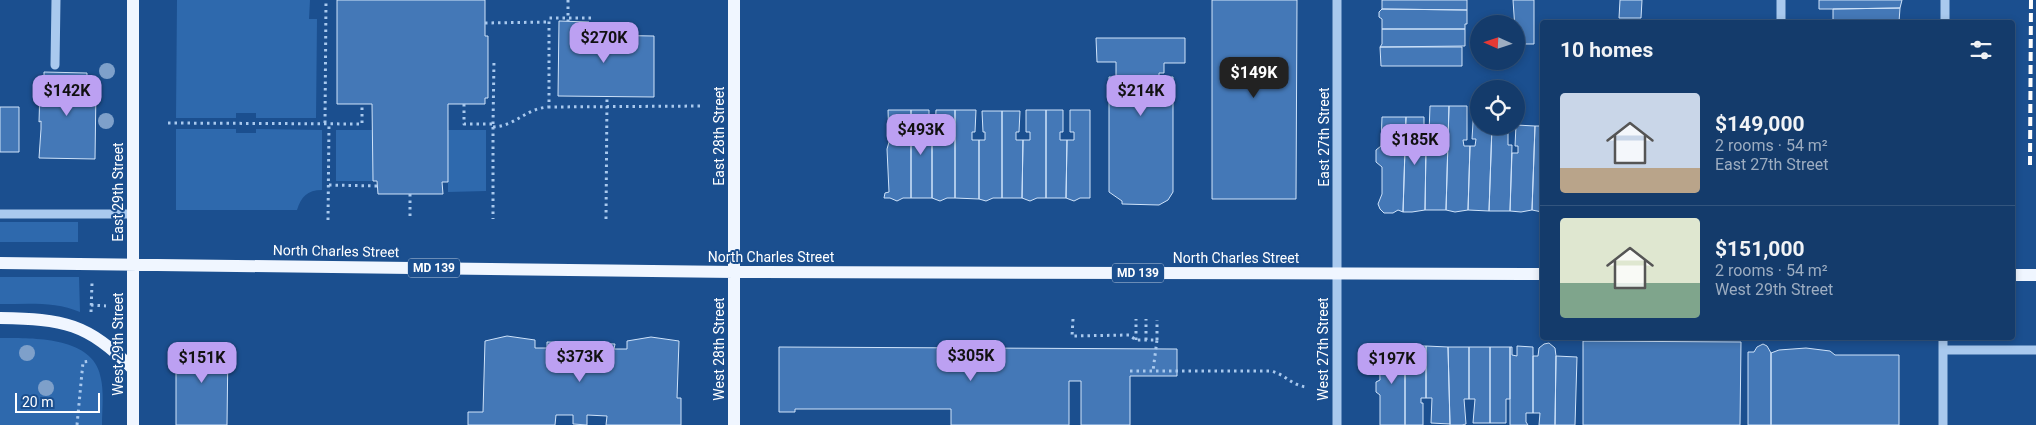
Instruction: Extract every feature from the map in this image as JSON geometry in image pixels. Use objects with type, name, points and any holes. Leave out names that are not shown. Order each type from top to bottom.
[{"type":"main road","name":"East 29th Street","points":[[133,0],[133,264]]},
{"type":"main road","name":"East 28th Street","points":[[734,0],[734,272]]},
{"type":"main road","name":"North Charles Street","points":[[0,263],[734,272],[1540,274]]},
{"type":"main road","name":"West 29th Street","points":[[133,264],[133,425]]},
{"type":"main road","name":"West 28th Street","points":[[734,272],[734,425]]},
{"type":"main road","points":[[2015,275],[2036,274]]},
{"type":"main road","points":[[0,318],[32,318],[72,325],[102,341],[133,369]]},
{"type":"street","points":[[55,65],[56,0]]},
{"type":"street","name":"East 27th Street","points":[[1338,0],[1338,273]]},
{"type":"street","points":[[1781,0],[1781,20]]},
{"type":"street","points":[[1945,0],[1945,20]]},
{"type":"street","points":[[0,214],[133,214]]},
{"type":"street","name":"West 27th Street","points":[[1337,425],[1338,273]]},
{"type":"street","points":[[1942,425],[1943,340]]},
{"type":"street","points":[[1943,350],[2036,350]]},
{"type":"path","points":[[326,0],[328,220]]},
{"type":"path","points":[[568,0],[568,20]]},
{"type":"path","points":[[549,107],[549,18],[568,20],[591,18]]},
{"type":"path","points":[[485,23],[548,22]]},
{"type":"path","points":[[493,220],[494,60]]},
{"type":"path","points":[[606,219],[607,97]]},
{"type":"path","points":[[168,123],[362,124],[362,104]]},
{"type":"path","points":[[464,104],[464,124],[500,126],[518,120],[536,108],[704,106]]},
{"type":"path","points":[[328,185],[378,186]]},
{"type":"path","points":[[410,194],[410,220]]},
{"type":"path","points":[[91,316],[92,275]]},
{"type":"path","points":[[92,305],[106,306]]},
{"type":"path","points":[[1073,319],[1072,336],[1129,335],[1136,340],[1157,340]]},
{"type":"path","points":[[1136,319],[1136,340]]},
{"type":"path","points":[[1146,319],[1146,340]]},
{"type":"path","points":[[1153,371],[1157,340],[1157,320]]},
{"type":"path","points":[[77,425],[83,362],[92,361]]},
{"type":"path","points":[[1130,370],[1270,371],[1282,374],[1300,387],[1307,387]]},
{"type":"shaded area","points":[[177,0],[310,0],[309,19],[317,19],[316,118],[256,118],[256,113],[236,113],[236,118],[176,118]]},
{"type":"shaded area","points":[[176,129],[236,129],[236,133],[256,133],[256,129],[322,130],[322,190],[312,191],[305,195],[300,201],[297,210],[176,210]]},
{"type":"shaded area","points":[[336,130],[372,130],[373,181],[336,181]]},
{"type":"shaded area","points":[[448,130],[486,130],[486,191],[448,192]]},
{"type":"shaded area","points":[[0,222],[78,222],[78,242],[0,242]]},
{"type":"shaded area","points":[[0,277],[79,277],[80,312],[70,308],[51,305],[0,304]]},
{"type":"shaded area","points":[[0,338],[28,338],[60,342],[75,347],[87,354],[96,365],[101,379],[103,396],[102,425],[0,425]]},
{"type":"building","points":[[337,0],[485,0],[485,36],[488,36],[488,98],[485,98],[485,104],[448,104],[448,182],[442,182],[443,194],[378,194],[377,181],[373,181],[372,104],[337,104]]},
{"type":"building","points":[[1212,0],[1297,0],[1296,199],[1212,199]]},
{"type":"building","points":[[1382,0],[1467,0],[1467,10],[1382,9]]},
{"type":"building","points":[[1513,0],[1534,0],[1534,44],[1525,44],[1525,15],[1514,15]]},
{"type":"building","points":[[1620,0],[1642,0],[1641,18],[1619,18]]},
{"type":"building","points":[[1819,0],[1902,0],[1900,8],[1819,9]]},
{"type":"building","points":[[1900,8],[1899,20],[1833,20],[1833,9]]},
{"type":"building","points":[[1382,9],[1467,10],[1467,24],[1465,24],[1465,29],[1382,29],[1382,19],[1379,17],[1379,12]]},
{"type":"building","points":[[559,21],[589,22],[589,35],[654,36],[654,97],[558,96]]},
{"type":"building","points":[[1382,29],[1465,29],[1465,46],[1380,47],[1382,44]]},
{"type":"building","points":[[1096,38],[1185,38],[1185,63],[1164,63],[1164,73],[1159,73],[1159,77],[1173,77],[1173,192],[1168,200],[1159,205],[1122,204],[1122,201],[1109,192],[1109,77],[1116,77],[1116,62],[1097,62]]},
{"type":"building","points":[[1380,47],[1462,47],[1462,66],[1381,66]]},
{"type":"building","points":[[44,72],[87,73],[87,88],[96,88],[95,159],[39,158],[41,129],[41,121],[39,122],[40,88],[44,88]]},
{"type":"building","points":[[1430,106],[1449,106],[1446,210],[1425,210],[1426,146],[1433,146],[1433,140],[1430,140],[1429,133]]},
{"type":"building","points":[[1449,106],[1467,106],[1467,140],[1463,140],[1464,146],[1470,146],[1468,210],[1455,212],[1446,210]]},
{"type":"building","points":[[0,107],[19,107],[19,152],[0,152]]},
{"type":"building","points":[[888,110],[911,110],[911,198],[903,198],[897,201],[884,198],[885,193],[889,192]]},
{"type":"building","points":[[911,110],[929,110],[929,132],[926,132],[926,140],[932,140],[932,198],[911,198]]},
{"type":"building","points":[[936,110],[955,110],[955,198],[947,198],[940,201],[932,198],[932,140],[939,140],[939,132],[935,132]]},
{"type":"building","points":[[955,110],[976,110],[975,132],[972,132],[972,140],[979,140],[979,199],[955,198]]},
{"type":"building","points":[[1026,110],[1046,110],[1046,198],[1037,198],[1030,201],[1022,198],[1023,140],[1030,140],[1030,132],[1026,132]]},
{"type":"building","points":[[1046,110],[1063,110],[1063,132],[1060,132],[1060,140],[1067,140],[1066,198],[1046,198]]},
{"type":"building","points":[[1070,110],[1090,110],[1090,198],[1080,198],[1074,201],[1066,198],[1067,140],[1074,140],[1074,132],[1070,132]]},
{"type":"building","points":[[982,111],[1002,111],[1002,198],[993,198],[986,201],[979,199],[979,140],[985,140]]},
{"type":"building","points":[[1002,111],[1020,111],[1019,132],[1016,132],[1016,140],[1023,140],[1022,198],[1002,198]]},
{"type":"building","points":[[1382,117],[1406,117],[1403,212],[1398,210],[1393,213],[1384,213],[1378,204],[1382,194],[1382,167],[1376,162],[1376,150],[1381,146]]},
{"type":"building","points":[[1406,117],[1424,117],[1424,139],[1421,139],[1421,146],[1426,146],[1425,210],[1412,212],[1403,212]]},
{"type":"building","points":[[1525,125],[1535,126],[1532,210],[1521,212],[1510,211],[1512,153],[1518,153],[1518,146],[1515,146],[1516,135],[1525,135]]},
{"type":"building","points":[[1535,126],[1540,126],[1540,212],[1532,210]]},
{"type":"building","points":[[1472,135],[1492,135],[1489,211],[1468,210],[1470,146],[1475,146],[1476,139],[1472,139]]},
{"type":"building","points":[[1492,135],[1508,135],[1508,145],[1512,145],[1510,211],[1489,211]]},
{"type":"building","points":[[507,336],[535,340],[535,348],[547,348],[547,342],[615,344],[614,349],[627,349],[627,341],[651,337],[679,341],[677,398],[681,398],[681,425],[606,425],[607,416],[587,415],[587,425],[573,424],[573,415],[556,415],[555,425],[468,425],[468,412],[483,412],[485,341]]},
{"type":"building","points":[[1583,341],[1741,342],[1740,425],[1583,425]]},
{"type":"building","points":[[176,343],[228,344],[227,425],[176,425]]},
{"type":"building","points":[[1549,343],[1555,348],[1556,356],[1555,425],[1539,425],[1540,413],[1533,413],[1533,356],[1538,356],[1539,348]]},
{"type":"building","points":[[1387,344],[1405,346],[1405,425],[1380,425],[1380,395],[1376,392],[1376,382],[1380,380],[1379,350]]},
{"type":"building","points":[[1763,344],[1767,346],[1771,353],[1771,425],[1748,425],[1748,352],[1754,352],[1757,347]]},
{"type":"building","points":[[1405,346],[1426,346],[1426,398],[1421,398],[1421,403],[1423,403],[1423,425],[1405,425]]},
{"type":"building","points":[[1426,346],[1448,347],[1450,424],[1431,423],[1432,398],[1426,398]]},
{"type":"building","points":[[1517,346],[1533,347],[1533,413],[1526,413],[1528,425],[1510,425],[1510,347],[1512,347],[1512,355],[1517,356]]},
{"type":"building","points":[[779,347],[1177,349],[1177,376],[1130,376],[1130,425],[1081,425],[1081,381],[1069,381],[1069,425],[951,425],[951,409],[795,409],[795,412],[779,412]]},
{"type":"building","points":[[1448,347],[1469,347],[1469,399],[1464,399],[1466,424],[1462,425],[1450,425]]},
{"type":"building","points":[[1469,347],[1490,347],[1490,423],[1473,423],[1475,399],[1469,399]]},
{"type":"building","points":[[1490,347],[1510,347],[1510,399],[1506,399],[1506,423],[1490,423]]},
{"type":"building","points":[[1806,348],[1830,351],[1835,355],[1899,355],[1899,425],[1771,425],[1771,353],[1779,350]]},
{"type":"building","points":[[1556,356],[1577,357],[1575,425],[1555,425]]},
{"type":"railway","points":[[2030,165],[2031,0]]}]
